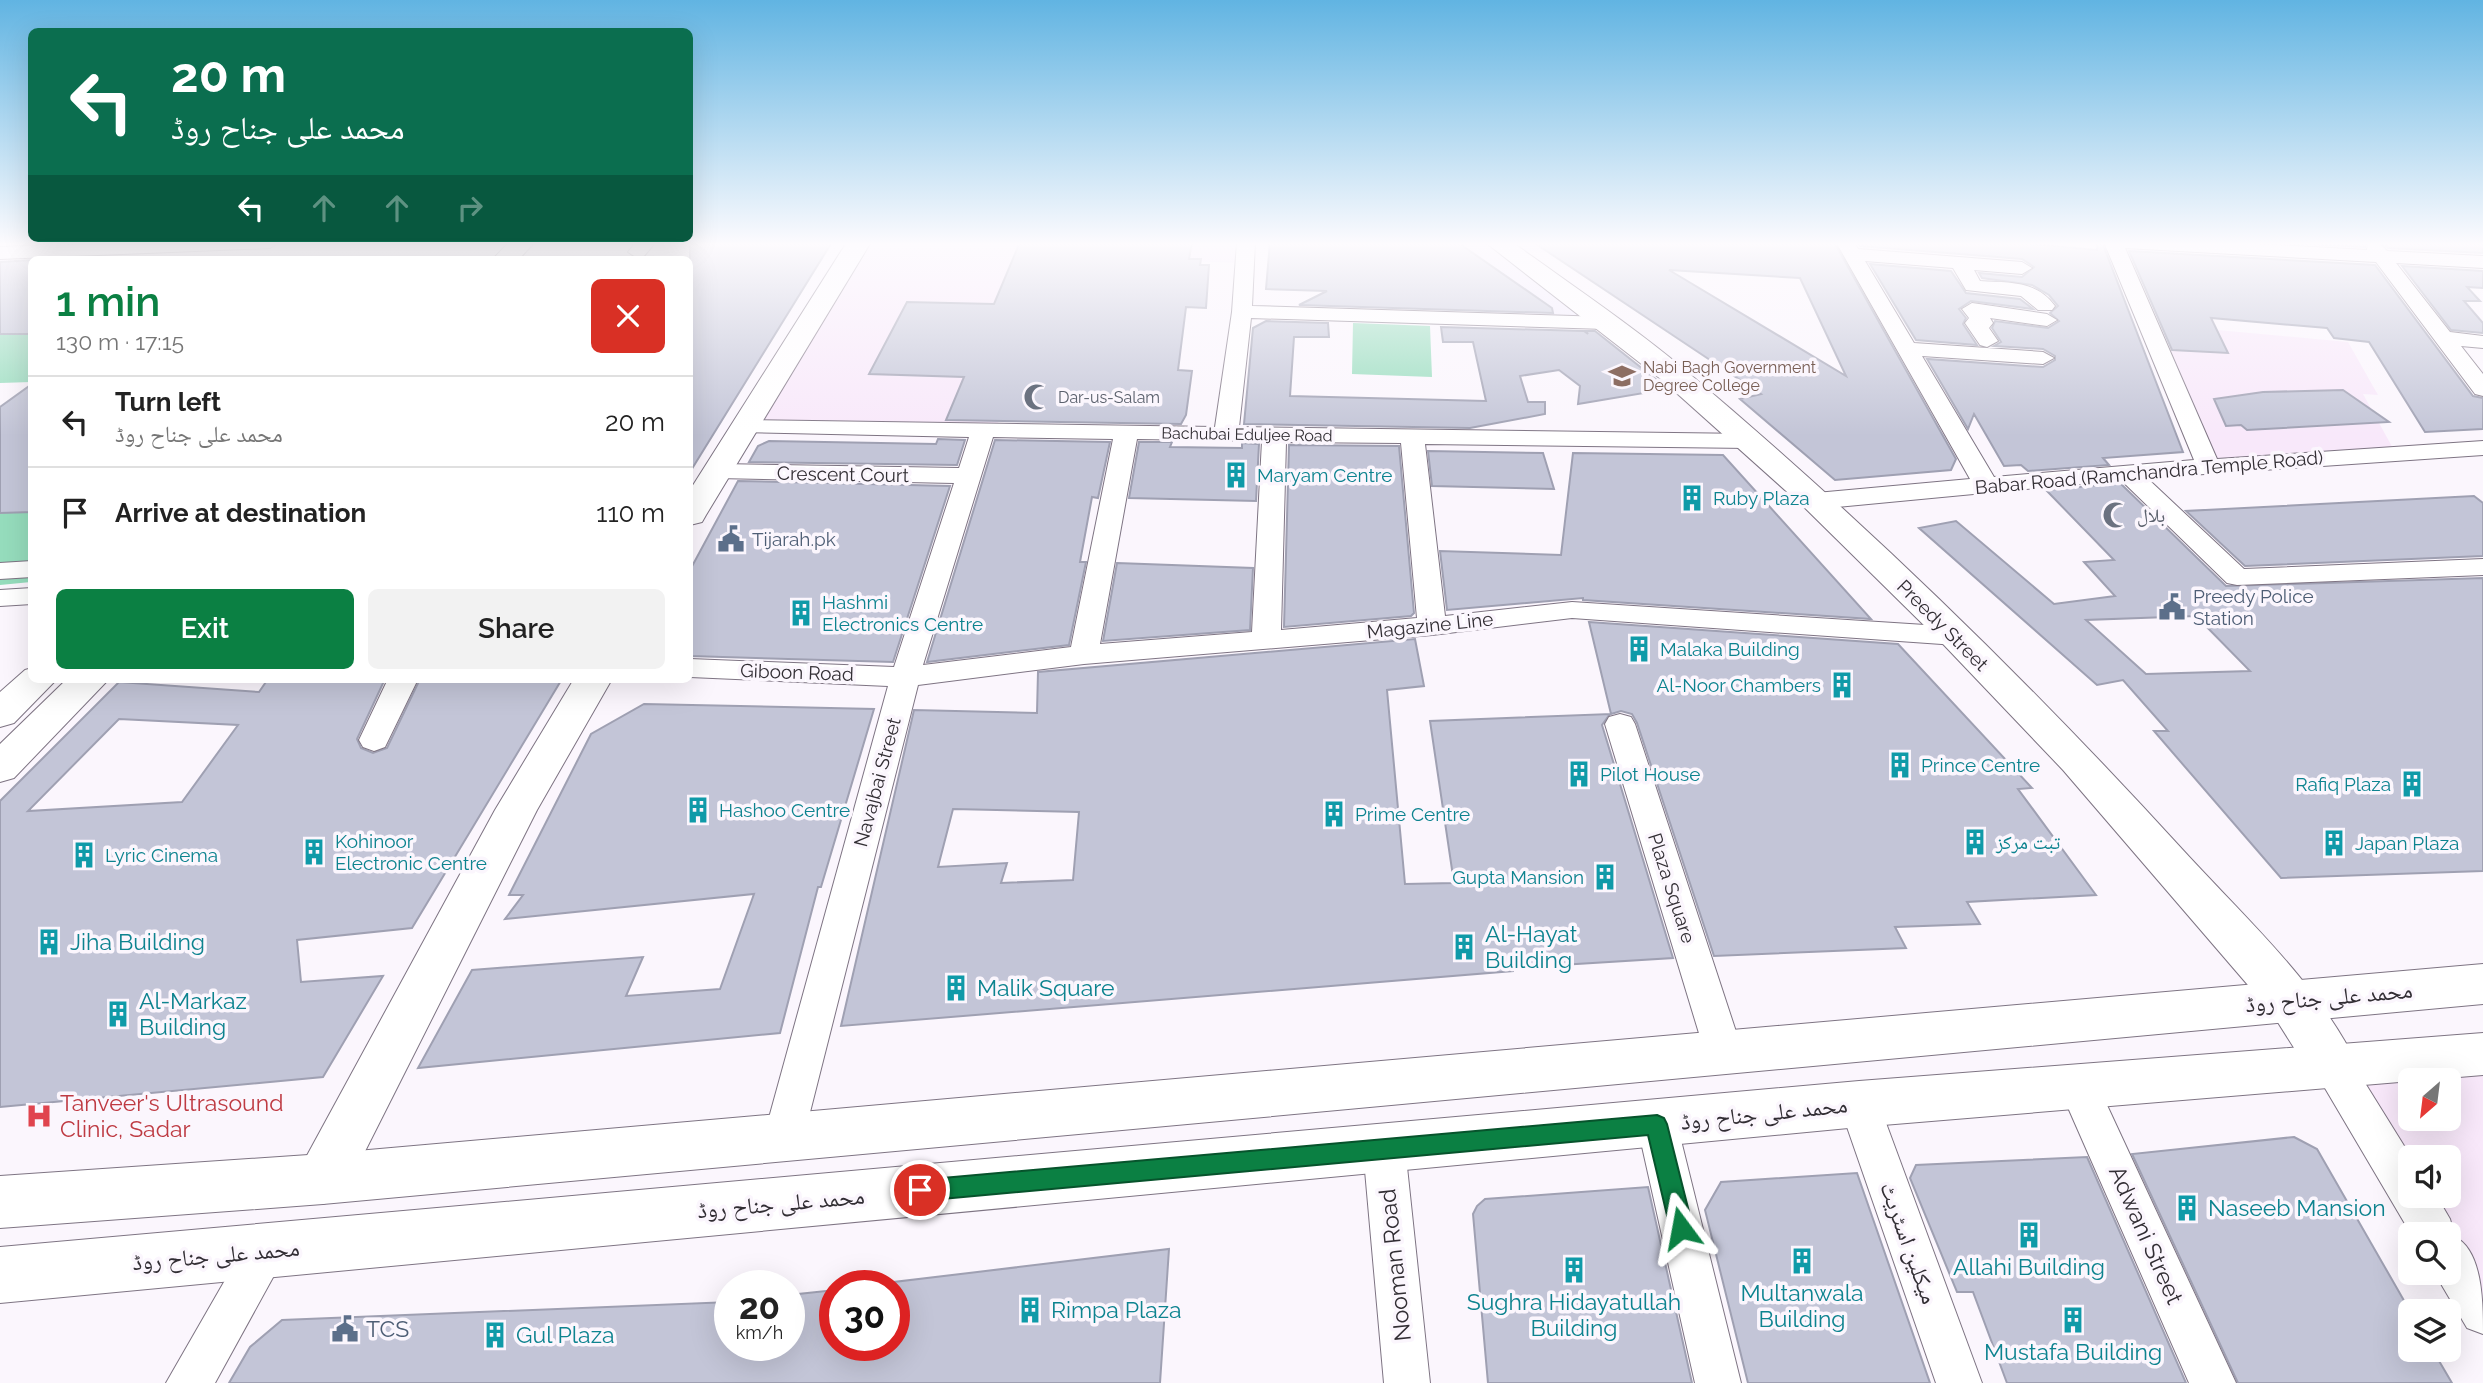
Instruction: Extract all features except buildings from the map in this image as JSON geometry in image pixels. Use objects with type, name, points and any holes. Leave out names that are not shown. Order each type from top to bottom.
[{"type":"main road","points":[[693,510],[819,307]]},
{"type":"main road","name":"Preedy Street","points":[[1584,307],[1672,374],[1749,441],[1956,636],[2077,760],[2289,999],[2333,1066]]},
{"type":"main road","points":[[0,714],[34,683]]},
{"type":"main road","points":[[0,768],[86,683]]},
{"type":"main road","points":[[323,1179],[516,810],[591,683]]},
{"type":"main road","name":"محمد علی جناح روڈ","points":[[0,1202],[323,1179],[1724,1053],[2289,999],[2483,984]]},
{"type":"main road","name":"محمد علی جناح روڈ","points":[[0,1275],[1859,1104],[2483,1054]]},
{"type":"street","points":[[1226,434],[1241,307]]},
{"type":"street","points":[[1882,307],[1986,485]]},
{"type":"street","points":[[1999,311],[2000,307]]},
{"type":"street","points":[[2141,307],[2208,466]]},
{"type":"street","points":[[2422,307],[2483,389]]},
{"type":"street","points":[[1987,341],[1975,323],[1983,323],[1972,309],[2047,320]]},
{"type":"street","points":[[1241,312],[1606,323]]},
{"type":"street","points":[[2446,338],[2483,342]]},
{"type":"street","points":[[1959,352],[1955,339],[2012,343],[2024,368],[2017,368],[2023,378]]},
{"type":"street","points":[[1907,349],[2043,358]]},
{"type":"street","name":"Bachubai Eduljee Road","points":[[745,427],[1749,441]]},
{"type":"street","name":"Navajbai Street","points":[[784,1136],[905,677],[983,431]]},
{"type":"street","points":[[1084,655],[1126,433]]},
{"type":"street","points":[[1266,640],[1273,435]]},
{"type":"street","points":[[1412,436],[1432,626]]},
{"type":"street","name":"Babar Road (Ramchandra Temple Road)","points":[[1815,501],[2127,472],[2483,448]]},
{"type":"street","name":"Crescent Court","points":[[717,471],[969,476]]},
{"type":"street","points":[[2127,472],[2236,578],[2483,567]]},
{"type":"street","points":[[0,571],[28,569]]},
{"type":"street","points":[[0,598],[28,596]]},
{"type":"street","name":"Magazine Line","points":[[905,677],[1084,655],[1432,626],[1572,610],[1956,636]]},
{"type":"street","name":"Giboon Road","points":[[693,668],[905,677]]},
{"type":"street","points":[[374,740],[401,683]]},
{"type":"street","name":"Plaza Square","points":[[1620,724],[1724,1053]]},
{"type":"street","points":[[2333,1066],[2398,1173]]},
{"type":"street","name":"Adwani Street","points":[[2078,1087],[2213,1383]]},
{"type":"street","name":"میکلین اسٹریٹ","points":[[1859,1104],[1959,1383]]},
{"type":"street","points":[[1657,1124],[1718,1383]]},
{"type":"street","name":"Nooman Road","points":[[1384,1148],[1407,1383]]},
{"type":"street","points":[[189,1383],[266,1250]]},
{"type":"street","points":[[2461,1276],[2483,1312]]},
{"type":"shaded area","points":[[819,307],[1041,307],[995,431],[745,427]]},
{"type":"shaded area","points":[[1486,307],[1584,307],[1606,323],[1490,320]]},
{"type":"shaded area","points":[[2217,330],[2348,342],[2378,395],[2363,394],[2395,452],[2208,466],[2159,349],[2228,352]]},
{"type":"shaded area","points":[[2483,1054],[2483,1312],[2461,1276],[2461,1222],[2437,1222],[2424,1208],[2461,1208],[2461,1145],[2400,1145],[2333,1066]]},
{"type":"green space","points":[[1353,323],[1430,326],[1432,377],[1352,374]]},
{"type":"green space","points":[[28,332],[28,382],[0,383],[0,333]]},
{"type":"green space","points":[[28,386],[28,582],[0,585],[0,407]]},
{"type":"place","name":"Nabi Bagh Government Degree College","points":[[1622,376]]},
{"type":"place","name":"Dar-us-Salam","points":[[1037,397]]},
{"type":"place","name":"Maryam Centre","points":[[1236,475]]},
{"type":"place","name":"Ruby Plaza","points":[[1692,498]]},
{"type":"place","name":"بلال","points":[[2116,515]]},
{"type":"place","name":"Tijarah.pk","points":[[731,539]]},
{"type":"place","name":"Preedy Police Station","points":[[2172,607]]},
{"type":"place","name":"Hashmi Electronics Centre","points":[[801,613]]},
{"type":"place","name":"Malaka Building","points":[[1639,649]]},
{"type":"place","name":"Al-Noor Chambers","points":[[1842,685]]},
{"type":"place","name":"Prince Centre","points":[[1900,765]]},
{"type":"place","name":"Pilot House","points":[[1579,774]]},
{"type":"place","name":"Rafiq Plaza","points":[[2412,784]]},
{"type":"place","name":"Hashoo Centre","points":[[698,810]]},
{"type":"place","name":"Prime Centre","points":[[1334,814]]},
{"type":"place","name":"تبت مرکز","points":[[1975,842]]},
{"type":"place","name":"Japan Plaza","points":[[2334,843]]},
{"type":"place","name":"Kohinoor Electronic Centre","points":[[314,852]]},
{"type":"place","name":"Lyric Cinema","points":[[84,855]]},
{"type":"place","name":"Gupta Mansion","points":[[1605,877]]},
{"type":"place","name":"Jiha Building","points":[[49,942]]},
{"type":"place","name":"Al-Hayat Building","points":[[1464,947]]},
{"type":"place","name":"Malik Square","points":[[956,988]]},
{"type":"place","name":"Al-Markaz Building","points":[[118,1014]]},
{"type":"place","name":"Tanveer's Ultrasound Clinic, Sadar","points":[[39,1116]]},
{"type":"place","name":"Naseeb Mansion","points":[[2187,1208]]},
{"type":"place","name":"Allahi Building","points":[[2029,1235]]},
{"type":"place","name":"Multanwala Building","points":[[1802,1261]]},
{"type":"place","name":"Sughra Hidayatullah Building","points":[[1574,1270]]},
{"type":"place","name":"Rimpa Plaza","points":[[1030,1310]]},
{"type":"place","name":"Mustafa Building","points":[[2073,1320]]},
{"type":"place","name":"TCS","points":[[345,1329]]},
{"type":"place","name":"Gul Plaza","points":[[495,1335]]},
{"type":"route","points":[[920,1190],[1657,1124],[1681,1228]]}]
